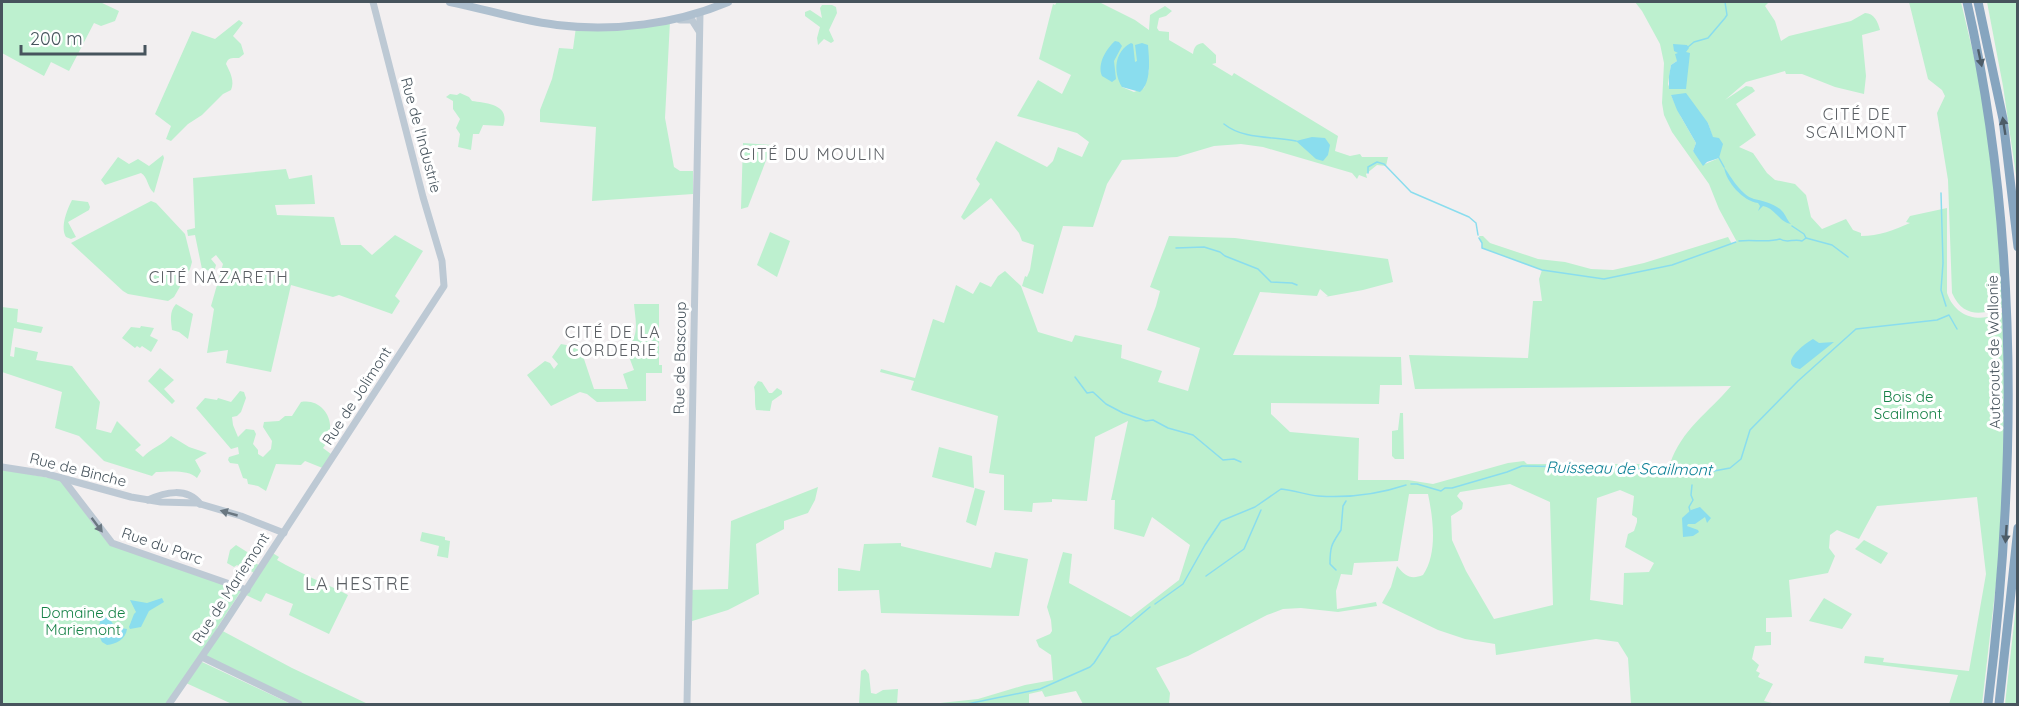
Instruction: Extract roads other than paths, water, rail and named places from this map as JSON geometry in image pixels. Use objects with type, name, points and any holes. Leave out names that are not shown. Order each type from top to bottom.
[{"type":"highway","name":"Autoroute de Wallonie","points":[[1967,2],[1981,64],[1996,153],[2005,221],[2011,328],[2012,396],[2008,499],[2000,602],[1988,705]]},
{"type":"highway","points":[[1978,2],[2003,118],[2018,246]]},
{"type":"highway","points":[[1999,705],[2018,528]]},
{"type":"main road","points":[[450,2],[556,25],[597,28],[700,13],[728,2]]},
{"type":"street","name":"Rue de l'Industrie","points":[[374,3],[443,271]]},
{"type":"street","name":"Rue de Bascoup","points":[[687,705],[700,13]]},
{"type":"street","points":[[642,23],[654,24],[689,19],[695,23],[700,33]]},
{"type":"street","name":"Rue de Jolimont","points":[[284,533],[442,290],[445,281],[443,271]]},
{"type":"street","name":"Rue de Binche","points":[[2,467],[62,478],[100,490],[148,500],[200,504],[284,533]]},
{"type":"street","name":"Rue du Parc","points":[[62,478],[112,543],[247,590]]},
{"type":"street","name":"Rue de Mariemont","points":[[169,705],[284,533]]},
{"type":"street","points":[[202,657],[299,705]]},
{"type":"water","points":[[1115,41],[1122,46],[1114,61],[1116,79],[1112,82],[1102,76],[1101,67],[1108,48]]},
{"type":"water","points":[[1131,43],[1135,62],[1137,61],[1135,45],[1142,43],[1148,45],[1148,76],[1140,92],[1122,87],[1117,75],[1118,57]]},
{"type":"water","points":[[1673,44],[1687,45],[1689,48],[1686,52],[1690,53],[1686,89],[1669,89],[1671,65],[1677,61],[1675,54],[1678,53],[1674,51]]},
{"type":"water","points":[[1686,93],[1708,123],[1713,137],[1719,138],[1723,144],[1719,158],[1703,166],[1693,151],[1696,143],[1671,95]]},
{"type":"water","points":[[1312,137],[1325,138],[1330,145],[1328,155],[1323,161],[1316,159],[1296,141]]},
{"type":"water","points":[[1724,167],[1745,194],[1777,207],[1791,224],[1783,221],[1767,207],[1763,206],[1758,211],[1760,206],[1758,203],[1747,199],[1736,190],[1728,179]]},
{"type":"water","points":[[1813,339],[1819,343],[1834,342],[1800,369],[1794,367],[1791,363],[1794,354]]},
{"type":"water","points":[[1700,507],[1711,518],[1707,523],[1705,517],[1695,524],[1688,524],[1687,526],[1699,532],[1693,536],[1683,537],[1682,518],[1691,510]]},
{"type":"water","points":[[162,598],[164,602],[149,611],[141,627],[130,629],[136,612],[130,600],[147,603]]},
{"type":"water","points":[[104,617],[109,618],[115,627],[127,629],[125,636],[107,645],[102,642],[99,627]]},
{"type":"waterway","points":[[1688,47],[1694,42],[1708,38],[1725,18],[1727,15],[1725,2]]},
{"type":"waterway","points":[[1224,124],[1240,133],[1296,141]]},
{"type":"waterway","points":[[1719,158],[1724,167]]},
{"type":"waterway","points":[[1368,173],[1368,167],[1377,162],[1384,164],[1411,192],[1469,217],[1476,223],[1478,235]]},
{"type":"waterway","points":[[1941,193],[1943,263],[1941,290],[1946,306]]},
{"type":"waterway","points":[[1792,226],[1806,238],[1832,245],[1848,257]]},
{"type":"waterway","points":[[1479,238],[1482,248],[1542,270],[1604,279],[1672,265],[1736,242]]},
{"type":"waterway","points":[[1739,241],[1780,239],[1802,241],[1806,238]]},
{"type":"waterway","points":[[1176,248],[1204,247],[1258,269],[1271,282],[1297,285]]},
{"type":"waterway","name":"Ruisseau de Scailmont","points":[[1411,484],[1441,491],[1522,466],[1671,469],[1694,467],[1714,471],[1730,468],[1741,459],[1750,430],[1798,381],[1856,329],[1937,320],[1949,315],[1957,329]]},
{"type":"waterway","points":[[1075,377],[1087,393],[1093,392],[1106,404],[1123,413],[1146,421],[1153,420],[1168,428],[1193,435],[1223,460],[1234,459],[1241,462]]},
{"type":"waterway","points":[[1155,604],[1183,584],[1221,521],[1255,507],[1281,489],[1313,495],[1351,496],[1406,485]]},
{"type":"waterway","points":[[1690,511],[1689,507],[1693,500],[1692,485]]},
{"type":"waterway","points":[[1336,570],[1330,564],[1330,553],[1341,530],[1343,506],[1346,501]]},
{"type":"waterway","points":[[1206,576],[1244,549],[1261,510]]},
{"type":"waterway","points":[[967,704],[1040,689],[1090,667],[1111,637],[1118,634],[1150,607]]},
{"type":"district","name":"CITÉ DE SCAILMONT","points":[[1857,123]]},
{"type":"district","name":"CITÉ DU MOULIN","points":[[813,154]]},
{"type":"district","name":"CITÉ NAZARETH","points":[[219,277]]},
{"type":"district","name":"CITÉ DE LA CORDERIE","points":[[613,341]]},
{"type":"district","name":"LA HESTRE","points":[[358,584]]},
{"type":"park label","name":"Bois de Scailmont","points":[[1908,406]]},
{"type":"park label","name":"Domaine de Mariemont","points":[[83,622]]}]
